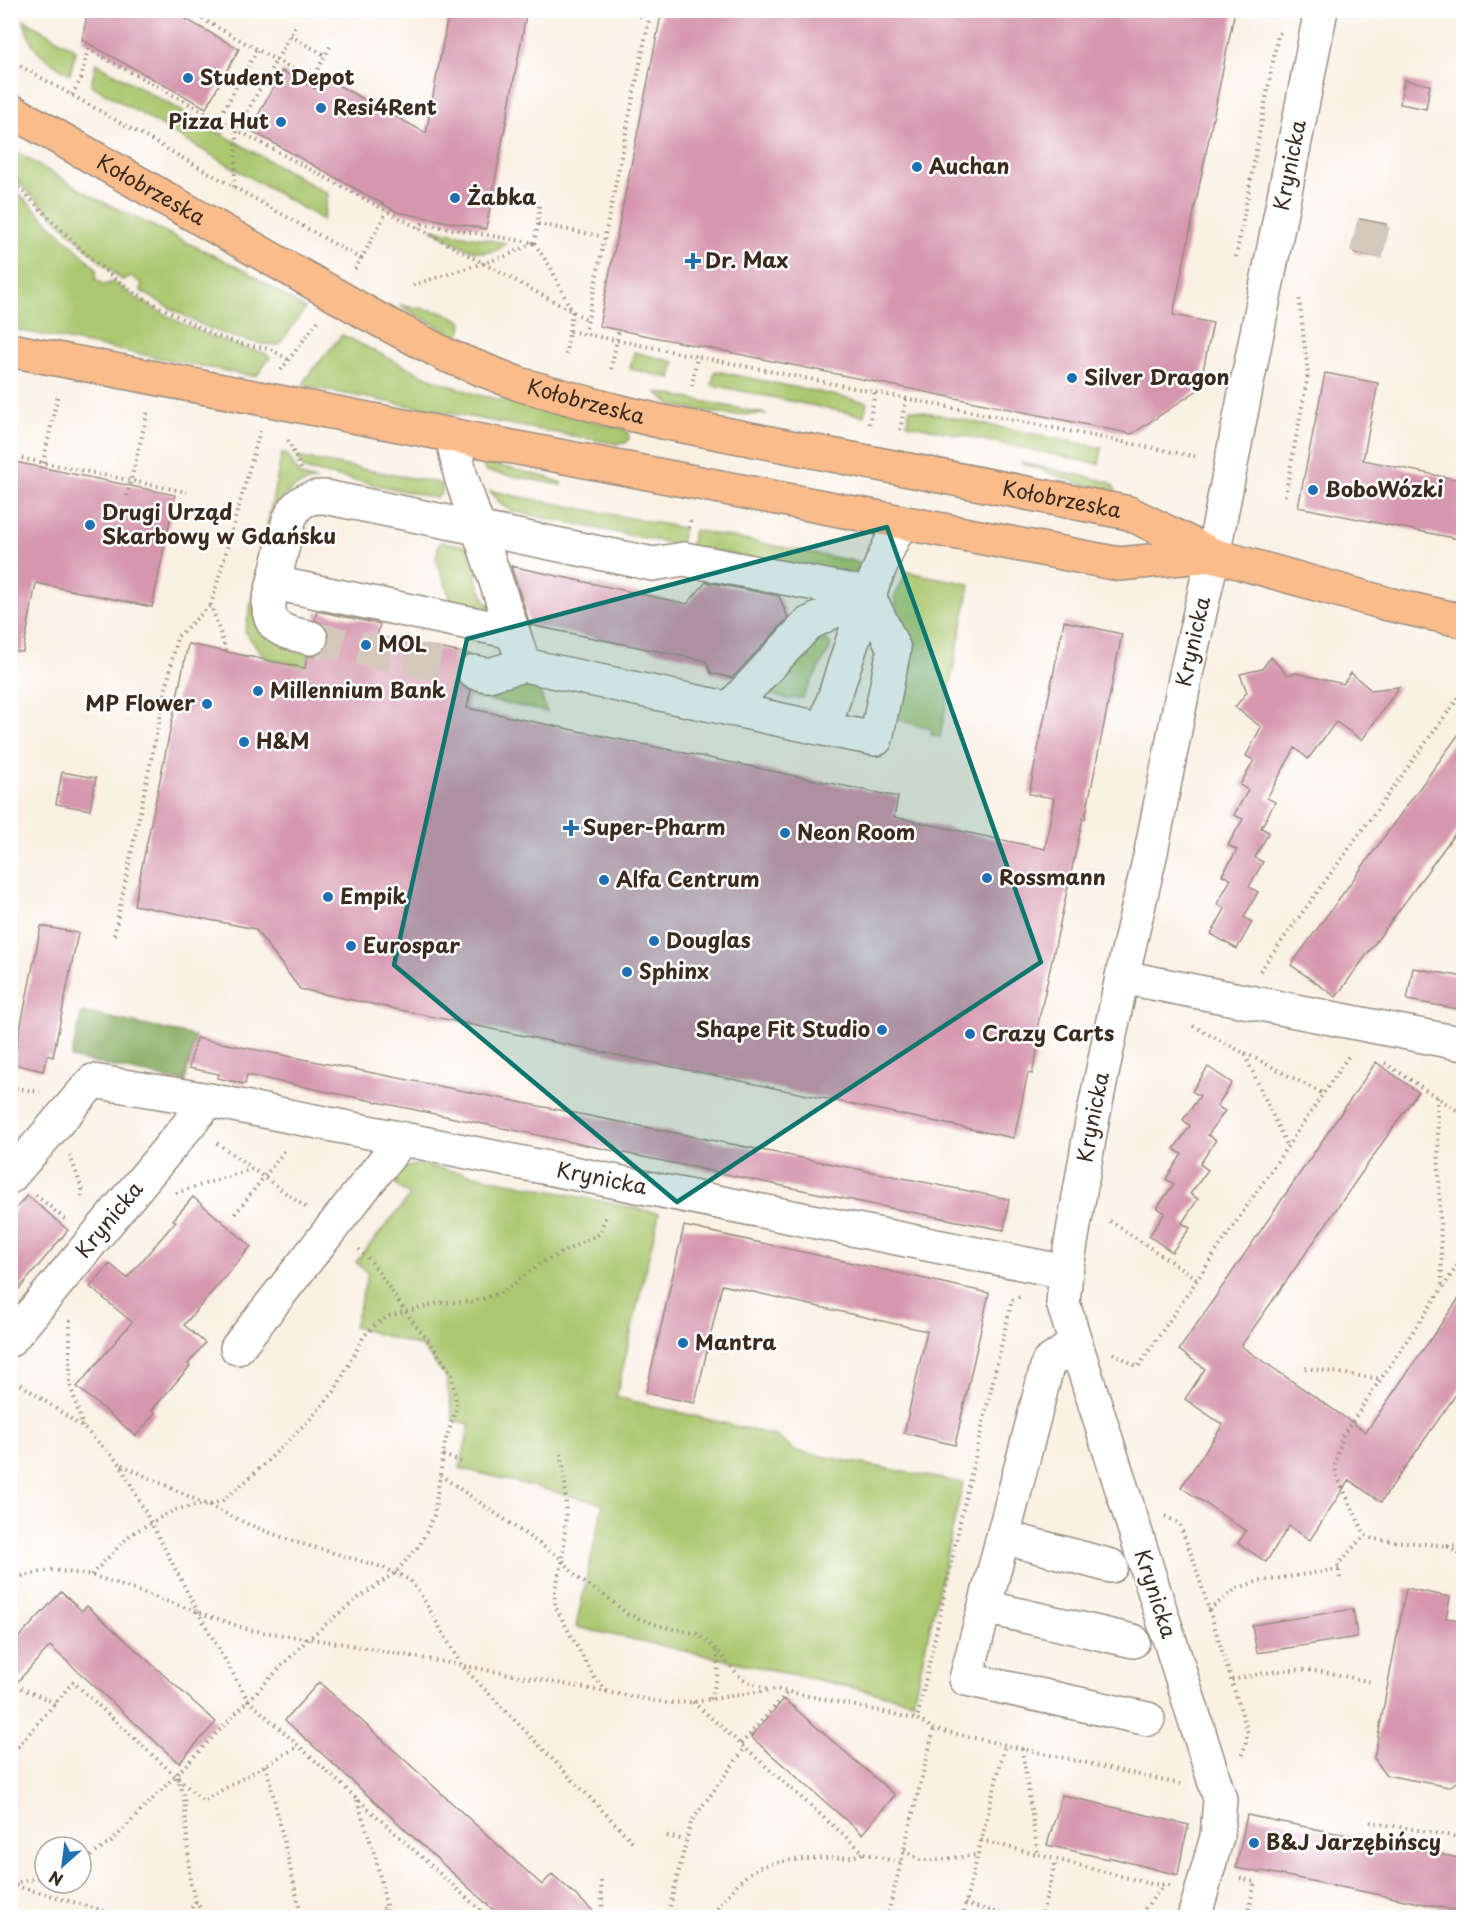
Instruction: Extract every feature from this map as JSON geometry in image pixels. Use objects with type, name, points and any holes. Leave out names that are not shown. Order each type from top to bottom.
[{"type":"main road","name":"Kołobrzeska","points":[[10,110],[448,356],[519,384],[663,422],[1129,513],[1213,555],[1388,604],[1464,621]]},
{"type":"main road","name":"Kołobrzeska","points":[[10,350],[1119,564],[1213,555]]},
{"type":"street","name":"Krynicka","points":[[1194,1917],[1217,1837],[1220,1799],[1090,1346],[1063,1303],[1066,1272],[1092,1122],[1213,555],[1321,10]]},
{"type":"street","points":[[452,435],[461,477],[524,665]]},
{"type":"street","points":[[311,638],[278,629],[271,622],[268,612],[293,509],[302,501],[313,496],[653,564],[684,559],[868,594]]},
{"type":"street","points":[[824,729],[868,594],[901,522]]},
{"type":"street","points":[[274,583],[513,632]]},
{"type":"street","points":[[729,709],[808,624],[868,594]]},
{"type":"street","points":[[474,672],[488,675],[524,665],[876,739],[894,649],[868,594]]},
{"type":"street","points":[[1122,978],[1464,1044]]},
{"type":"street","name":"Krynicka","points":[[11,1176],[93,1081],[199,1112],[402,1139],[1066,1272]]},
{"type":"street","name":"Krynicka","points":[[15,1351],[199,1112]]},
{"type":"street","points":[[237,1347],[402,1139]]},
{"type":"street","points":[[1090,1346],[1048,1363],[966,1679],[1148,1719]]},
{"type":"street","points":[[1003,1537],[1111,1566]]},
{"type":"street","points":[[985,1607],[1134,1641]]},
{"type":"path","points":[[198,10],[197,16],[312,80],[332,43]]},
{"type":"path","points":[[616,10],[643,16]]},
{"type":"path","points":[[585,334],[651,10]]},
{"type":"path","points":[[234,187],[237,130],[297,23]]},
{"type":"path","points":[[290,36],[325,55]]},
{"type":"path","points":[[72,95],[81,79],[89,43]]},
{"type":"path","points":[[88,49],[588,320]]},
{"type":"path","points":[[218,120],[257,50]]},
{"type":"path","points":[[10,60],[361,259]]},
{"type":"path","points":[[10,179],[88,256],[132,290],[216,336],[241,344],[270,349],[289,360]]},
{"type":"path","points":[[538,205],[538,224],[534,243],[551,268],[572,312],[565,359]]},
{"type":"path","points":[[114,935],[177,638],[211,605],[274,380],[338,296],[387,212]]},
{"type":"path","points":[[419,229],[423,216]]},
{"type":"path","points":[[422,224],[534,243]]},
{"type":"path","points":[[538,224],[600,236]]},
{"type":"path","points":[[413,285],[506,256],[534,243]]},
{"type":"path","points":[[1285,496],[1308,375],[1299,292]]},
{"type":"path","points":[[611,369],[619,330]]},
{"type":"path","points":[[570,331],[1198,457]]},
{"type":"path","points":[[692,386],[697,357]]},
{"type":"path","points":[[869,424],[875,392]]},
{"type":"path","points":[[43,463],[58,394]]},
{"type":"path","points":[[900,430],[906,398]]},
{"type":"path","points":[[127,496],[147,411]]},
{"type":"path","points":[[10,456],[187,492]]},
{"type":"path","points":[[211,605],[226,651]]},
{"type":"path","points":[[1239,1000],[1464,690]]},
{"type":"path","points":[[1186,1022],[1324,1094]]},
{"type":"path","points":[[1090,1346],[1138,1367],[1350,1054],[1362,1048],[1378,1028]]},
{"type":"path","points":[[1244,1053],[1288,1146]]},
{"type":"path","points":[[1437,1097],[1442,1289]]},
{"type":"path","points":[[93,1855],[111,1842],[177,1776],[308,1639],[354,1601],[394,1573],[420,1545],[434,1515],[443,1455],[457,1406],[452,1376],[373,1264],[358,1247],[332,1226],[252,1169],[199,1112]]},
{"type":"path","points":[[58,1120],[82,1189],[82,1200]]},
{"type":"path","points":[[235,1214],[290,1144]]},
{"type":"path","points":[[169,1196],[252,1169]]},
{"type":"path","points":[[11,1176],[74,1226]]},
{"type":"path","points":[[1110,1221],[1197,1279]]},
{"type":"path","points":[[91,1575],[131,1534],[174,1510],[196,1505],[207,1506],[223,1500],[244,1482],[334,1392],[354,1353],[370,1330],[389,1316],[438,1303],[473,1302],[503,1292],[541,1263],[599,1234]]},
{"type":"path","points":[[1464,1256],[1343,1435],[1335,1465],[1336,1474],[1365,1535],[1373,1539],[1447,1546],[1464,1545]]},
{"type":"path","points":[[917,1719],[1012,1300],[1023,1295]]},
{"type":"path","points":[[71,1313],[70,1384],[84,1428]]},
{"type":"path","points":[[10,1398],[15,1351]]},
{"type":"path","points":[[1305,1368],[1381,1379]]},
{"type":"path","points":[[12,1379],[84,1428],[120,1464],[199,1614],[248,1700],[489,1917]]},
{"type":"path","points":[[561,1454],[566,1478],[563,1560],[556,1581],[554,1602],[594,1677],[609,1693]]},
{"type":"path","points":[[443,1455],[461,1462]]},
{"type":"path","points":[[120,1464],[250,1525],[292,1541],[382,1567],[410,1580],[462,1666],[633,1842]]},
{"type":"path","points":[[440,1475],[563,1560],[576,1577],[627,1614],[660,1626],[697,1634],[716,1650],[741,1678],[767,1689],[917,1719],[934,1729],[1181,1785]]},
{"type":"path","points":[[1340,1578],[1338,1564],[1365,1535]]},
{"type":"path","points":[[1447,1546],[1464,1557]]},
{"type":"path","points":[[1209,1610],[1237,1588],[1246,1585],[1339,1569]]},
{"type":"path","points":[[10,1579],[50,1570],[91,1575],[250,1630],[345,1644],[667,1703],[710,1700],[767,1689]]},
{"type":"path","points":[[710,1700],[717,1676],[716,1650]]},
{"type":"path","points":[[1232,1680],[1265,1673],[1315,1670],[1371,1682]]},
{"type":"path","points":[[10,1756],[73,1682],[203,1801],[299,1746]]},
{"type":"path","points":[[10,1683],[55,1703]]},
{"type":"path","points":[[741,1744],[788,1692]]},
{"type":"path","points":[[693,1702],[864,1853],[901,1863]]},
{"type":"path","points":[[887,1917],[934,1729]]},
{"type":"path","points":[[962,1917],[1005,1744]]},
{"type":"path","points":[[667,1917],[691,1822],[745,1748]]},
{"type":"path","points":[[1022,1749],[1038,1855]]},
{"type":"path","points":[[266,1765],[302,1917]]},
{"type":"path","points":[[177,1776],[184,1796],[190,1882],[196,1901],[206,1917]]},
{"type":"path","points":[[356,1797],[376,1859],[389,1917]]},
{"type":"path","points":[[1370,1822],[1464,1838]]},
{"type":"path","points":[[667,1836],[686,1840]]},
{"type":"path","points":[[981,1840],[1152,1884],[1178,1886]]},
{"type":"path","points":[[904,1850],[920,1860],[977,1855]]},
{"type":"path","points":[[710,1917],[743,1879],[754,1870],[772,1863],[852,1857],[864,1853]]},
{"type":"path","points":[[1041,1917],[1056,1860]]},
{"type":"path","points":[[1237,1878],[1255,1882],[1247,1917]]},
{"type":"path","points":[[11,1884],[33,1879]]},
{"type":"path","points":[[601,1881],[602,1916],[616,1917]]},
{"type":"path","points":[[11,1884],[129,1917]]},
{"type":"path","points":[[1137,1917],[1164,1885]]},
{"type":"path","points":[[185,1917],[196,1901]]},
{"type":"path","points":[[965,1904],[1018,1917]]},
{"type":"path","points":[[375,1917],[387,1905]]},
{"type":"highlighted area","points":[[887,527],[1041,962],[677,1202],[394,965],[467,639]]},
{"type":"green space","points":[[24,20],[76,50],[70,74],[40,53],[30,40]]},
{"type":"green space","points":[[96,63],[328,194],[323,220],[91,85]]},
{"type":"green space","points":[[11,149],[97,199],[246,271],[305,309],[279,345],[242,340],[207,327],[173,310],[141,291],[142,284],[131,276],[122,280],[22,186],[11,173]]},
{"type":"green space","points":[[10,185],[96,268],[96,279],[104,285],[113,282],[167,316],[205,334],[265,353],[270,358],[257,375],[252,376],[11,329]]},
{"type":"green space","points":[[431,229],[506,243],[488,252],[478,252]]},
{"type":"green space","points":[[399,305],[448,314],[462,322],[460,339]]},
{"type":"green space","points":[[342,335],[427,377],[475,394],[621,428],[628,432],[629,438],[626,443],[617,444],[303,386],[307,377]]},
{"type":"green space","points":[[634,352],[675,362],[671,378],[630,369]]},
{"type":"green space","points":[[715,371],[867,402],[864,416],[712,385]]},
{"type":"green space","points":[[656,392],[767,414],[729,415],[673,406]]},
{"type":"green space","points":[[910,409],[1102,448],[1099,464],[907,424]]},
{"type":"green space","points":[[282,453],[288,455],[299,475],[315,480],[291,490],[279,504],[257,605],[298,651],[471,686],[521,678],[534,682],[538,686],[547,712],[454,693],[453,698],[265,658],[245,632]]},
{"type":"green space","points":[[297,457],[439,483],[443,487],[441,494],[436,498],[304,469]]},
{"type":"green space","points":[[483,462],[546,477],[562,485],[485,471]]},
{"type":"green space","points":[[1020,462],[1109,482],[1116,491],[1077,483]]},
{"type":"green space","points":[[490,491],[683,528],[680,545],[515,512],[503,506]]},
{"type":"green space","points":[[694,530],[863,563],[853,577],[690,547]]},
{"type":"green space","points":[[442,542],[469,548],[479,573],[475,575],[485,600],[493,610],[451,600],[436,559],[439,544]]},
{"type":"green space","points":[[907,572],[970,584],[940,737],[931,735],[932,729],[898,720],[911,648],[894,598]]},
{"type":"green space","points":[[822,637],[830,643],[830,649],[802,698],[787,699],[772,695],[775,685],[815,641]]},
{"type":"green space","points":[[82,1012],[195,1036],[185,1082],[71,1058]]},
{"type":"green space","points":[[420,1164],[659,1213],[616,1397],[776,1436],[795,1451],[963,1483],[913,1701],[576,1627],[603,1504],[460,1468],[470,1424],[453,1420],[446,1377],[422,1347],[354,1327],[368,1274],[356,1262],[410,1196],[396,1185],[399,1169]]},
{"type":"building","name":"Student Depot","points":[[88,10],[170,10],[239,49],[206,108],[82,40]]},
{"type":"building","name":"Resi4Rent","points":[[449,10],[527,10],[486,229],[397,212],[250,130],[282,71],[315,89],[321,76],[426,133]]},
{"type":"building","name":"Auchan","points":[[662,10],[1235,10],[1173,315],[1213,323],[1199,389],[1132,434],[599,326]]},
{"type":"building","points":[[1404,80],[1430,85],[1426,109],[1400,104]]},
{"type":"building","points":[[1360,219],[1386,224],[1380,257],[1354,253]]},
{"type":"building","points":[[1325,373],[1378,383],[1363,460],[1464,481],[1464,540],[1298,507]]},
{"type":"building","name":"Drugi Urząd Skarbowy w Gdańsku","points":[[10,461],[175,495],[152,607],[36,583],[23,652],[10,651]]},
{"type":"building","points":[[511,566],[687,604],[706,582],[779,596],[788,618],[732,678],[711,673],[706,661],[530,625]]},
{"type":"building","name":"Alfa Centrum","points":[[317,611],[380,624],[377,636],[468,654],[460,660],[456,669],[456,677],[461,685],[471,690],[467,708],[898,797],[894,817],[1045,849],[1054,798],[1029,794],[1064,621],[1122,634],[1085,819],[1083,818],[1036,1033],[1041,1035],[1032,1074],[1028,1073],[1014,1138],[300,989],[255,929],[134,905],[188,644],[305,668],[307,656],[317,656],[324,651],[329,642],[329,633],[324,625],[315,620]]},
{"type":"building","points":[[1271,657],[1287,675],[1296,673],[1343,684],[1351,673],[1371,690],[1399,687],[1362,740],[1336,722],[1308,759],[1295,748],[1267,798],[1275,802],[1261,828],[1269,832],[1255,858],[1263,862],[1249,887],[1258,892],[1244,917],[1252,922],[1237,949],[1211,934],[1225,909],[1217,904],[1231,879],[1222,875],[1237,850],[1228,845],[1243,819],[1234,815],[1248,790],[1240,785],[1254,760],[1246,756],[1261,727],[1235,707],[1247,692],[1240,674],[1262,669]]},
{"type":"building","points":[[1464,727],[1464,821],[1336,997],[1291,965]]},
{"type":"building","points":[[62,772],[96,778],[90,810],[56,804]]},
{"type":"building","points":[[41,926],[78,933],[53,1057],[47,1055],[43,1071],[13,1064]]},
{"type":"building","points":[[1413,968],[1464,977],[1464,1010],[1407,1000]]},
{"type":"building","points":[[196,1038],[1009,1199],[1004,1230],[247,1075],[245,1084],[217,1078],[219,1074],[189,1068]]},
{"type":"building","points":[[1376,1062],[1418,1092],[1241,1346],[1366,1432],[1464,1291],[1464,1383],[1381,1502],[1349,1480],[1310,1540],[1289,1526],[1266,1562],[1238,1543],[1246,1531],[1181,1487],[1223,1425],[1185,1399],[1205,1369],[1179,1350]]},
{"type":"building","points":[[1208,1067],[1232,1083],[1217,1106],[1225,1111],[1208,1135],[1216,1140],[1200,1164],[1208,1170],[1190,1194],[1198,1199],[1182,1223],[1190,1228],[1172,1252],[1149,1236],[1165,1213],[1157,1208],[1174,1184],[1166,1179],[1182,1154],[1174,1149],[1190,1126],[1183,1120],[1200,1096],[1192,1091]]},
{"type":"building","points":[[27,1195],[68,1230],[10,1300],[10,1216]]},
{"type":"building","points":[[193,1197],[251,1246],[184,1325],[205,1343],[188,1364],[190,1366],[152,1410],[155,1413],[136,1436],[77,1387],[132,1322],[90,1287],[110,1264],[127,1278],[176,1221],[173,1220]]},
{"type":"building","points":[[684,1226],[989,1293],[955,1445],[904,1433],[927,1331],[722,1285],[695,1403],[646,1393]]},
{"type":"building","points":[[1406,1588],[1450,1597],[1446,1618],[1464,1621],[1464,1777],[1449,1787],[1386,1775],[1374,1758]]},
{"type":"building","points":[[61,1592],[82,1611],[87,1606],[216,1722],[179,1763],[50,1646],[10,1690],[10,1647]]},
{"type":"building","points":[[1353,1609],[1357,1637],[1257,1653],[1252,1625]]},
{"type":"building","points":[[319,1682],[542,1885],[552,1874],[600,1917],[501,1917],[285,1720]]},
{"type":"building","points":[[784,1699],[895,1795],[862,1834],[751,1737]]},
{"type":"building","points":[[1062,1795],[1189,1825],[1178,1875],[1108,1857],[1108,1859],[1047,1845]]},
{"type":"building","points":[[1247,1815],[1464,1859],[1464,1912],[1262,1871],[1261,1873],[1236,1868]]},
{"type":"tunnel","points":[[1366,255],[1374,222]]},
{"type":"tunnel","points":[[311,638],[474,672]]},
{"type":"place","name":"Student Depot","points":[[188,78]]},
{"type":"place","name":"Resi4Rent","points":[[321,108]]},
{"type":"place","name":"Pizza Hut","points":[[281,122]]},
{"type":"place","name":"Auchan","points":[[917,167]]},
{"type":"place","name":"Żabka","points":[[455,198]]},
{"type":"place","name":"Dr. Max","points":[[693,261]]},
{"type":"place","name":"Silver Dragon","points":[[1072,378]]},
{"type":"place","name":"BoboWózki","points":[[1313,490]]},
{"type":"place","name":"Drugi Urząd Skarbowy w Gdańsku","points":[[90,525]]},
{"type":"place","name":"MOL","points":[[366,645]]},
{"type":"place","name":"Millennium Bank","points":[[258,691]]},
{"type":"place","name":"MP Flower","points":[[207,704]]},
{"type":"place","name":"H&M","points":[[244,742]]},
{"type":"place","name":"Super-Pharm","points":[[571,828]]},
{"type":"place","name":"Neon Room","points":[[785,833]]},
{"type":"place","name":"Rossmann","points":[[987,878]]},
{"type":"place","name":"Alfa Centrum","points":[[604,880]]},
{"type":"place","name":"Empik","points":[[328,897]]},
{"type":"place","name":"Douglas","points":[[654,941]]},
{"type":"place","name":"Eurospar","points":[[351,946]]},
{"type":"place","name":"Sphinx","points":[[627,972]]},
{"type":"place","name":"Shape Fit Studio","points":[[882,1030]]},
{"type":"place","name":"Crazy Carts","points":[[970,1034]]},
{"type":"place","name":"Mantra","points":[[683,1343]]},
{"type":"place","name":"B&J Jarzębińscy","points":[[1254,1843]]}]
